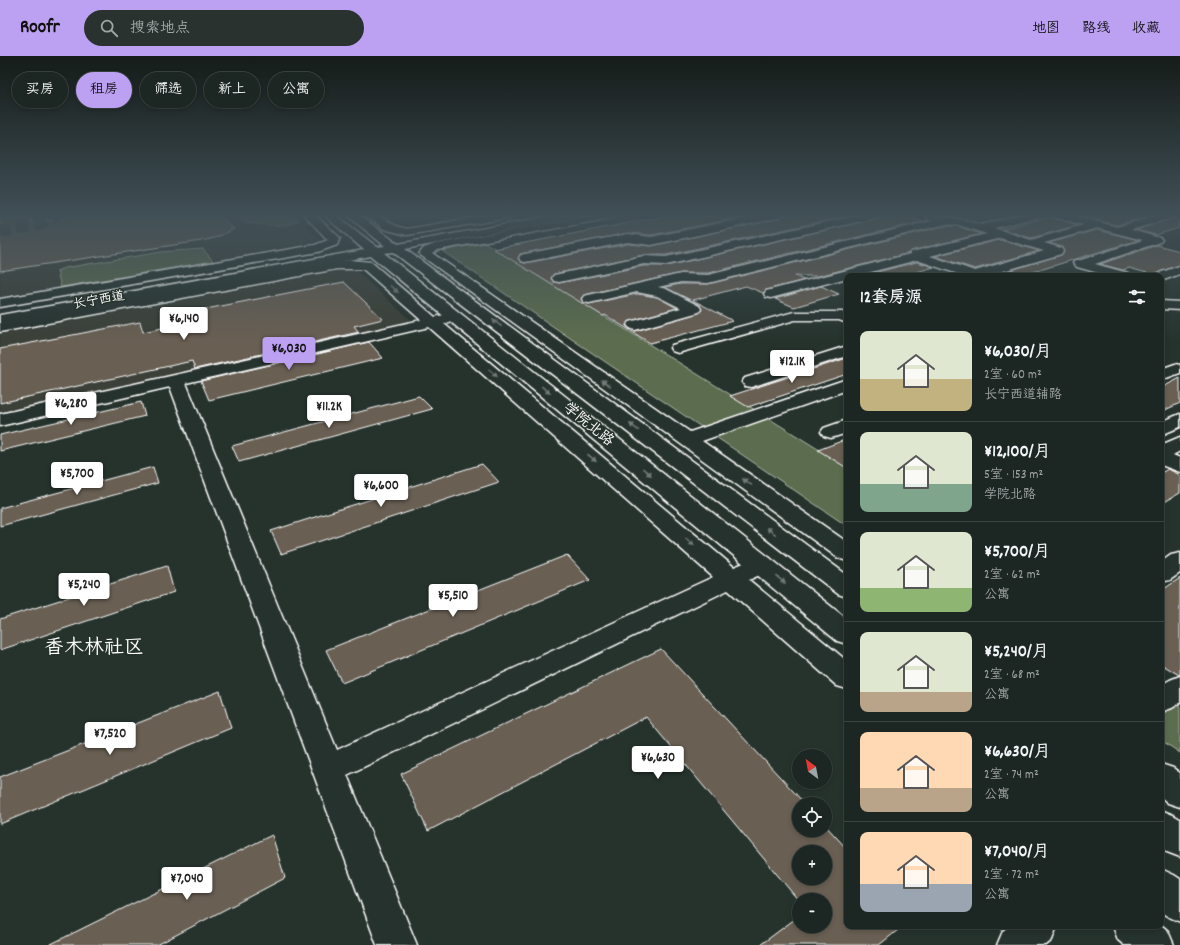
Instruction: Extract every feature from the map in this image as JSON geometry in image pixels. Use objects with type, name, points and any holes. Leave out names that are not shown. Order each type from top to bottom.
[{"type":"street","points":[[0,303],[272,256]]},
{"type":"street","name":"长宁西道","points":[[0,311],[325,256]]},
{"type":"street","name":"长宁西道","points":[[0,319],[331,256]]},
{"type":"street","name":"学院北路","points":[[391,256],[455,317],[844,632]]},
{"type":"street","name":"学院北路","points":[[394,256],[795,548],[844,586]]},
{"type":"street","points":[[429,256],[844,551]]},
{"type":"street","points":[[525,258],[533,256]]},
{"type":"street","points":[[559,278],[644,260],[666,261],[687,256]]},
{"type":"street","points":[[768,256],[841,287]]},
{"type":"street","points":[[589,300],[681,278],[708,279],[798,256]]},
{"type":"street","points":[[852,273],[915,256]]},
{"type":"street","points":[[918,256],[965,273]]},
{"type":"street","points":[[984,273],[1039,256]]},
{"type":"street","points":[[1055,256],[1113,273]]},
{"type":"street","points":[[1081,264],[1104,256]]},
{"type":"street","points":[[0,327],[350,264],[366,265],[844,675]]},
{"type":"street","points":[[1164,276],[1180,270]]},
{"type":"street","points":[[771,294],[844,275]]},
{"type":"street","points":[[1164,281],[1180,283]]},
{"type":"street","points":[[635,289],[661,292],[694,309],[635,325]]},
{"type":"street","points":[[1164,297],[1171,306]]},
{"type":"street","points":[[678,348],[794,316],[844,317]]},
{"type":"street","points":[[0,420],[455,317]]},
{"type":"street","points":[[750,382],[844,352]]},
{"type":"street","points":[[176,380],[398,945]]},
{"type":"street","points":[[687,440],[844,385]]},
{"type":"street","points":[[1164,428],[1180,420]]},
{"type":"street","points":[[1164,452],[1180,443]]},
{"type":"street","points":[[1164,458],[1180,466]]},
{"type":"street","points":[[328,769],[823,536]]},
{"type":"street","points":[[1164,572],[1180,561]]},
{"type":"street","points":[[1164,698],[1180,688]]},
{"type":"street","points":[[1164,780],[1180,792]]},
{"type":"street","points":[[1164,828],[1180,840]]},
{"type":"street","points":[[1164,890],[1180,903]]},
{"type":"street","points":[[1017,945],[1035,929]]},
{"type":"street","points":[[1135,929],[1154,945]]},
{"type":"shaded area","points":[[0,256],[240,256],[0,297]]},
{"type":"shaded area","points":[[353,268],[415,324],[0,418],[0,334]]},
{"type":"green space","points":[[134,256],[209,256],[213,261],[61,287],[57,271],[64,268]]},
{"type":"green space","points":[[450,256],[508,256],[844,465],[844,524]]},
{"type":"green space","points":[[1180,700],[1180,753],[1164,742],[1164,713]]},
{"type":"building","points":[[0,256],[97,256],[0,271]]},
{"type":"building","points":[[506,256],[519,256],[518,259],[525,263],[560,256],[637,256],[554,274],[551,279],[554,282],[559,283],[644,266],[666,266],[708,256],[777,256],[708,273],[681,273],[584,295],[581,298],[583,303],[589,304],[637,294],[657,297],[677,308],[630,321],[626,326],[635,331],[699,313],[702,310],[700,305],[665,287],[681,284],[708,284],[820,256],[895,256],[818,276],[795,276],[804,280],[766,290],[763,293],[746,286],[693,300],[733,321],[650,343],[605,315],[603,316]]},
{"type":"building","points":[[936,256],[1019,256],[975,269]]},
{"type":"building","points":[[1056,256],[1084,256],[1030,273],[1001,273]]},
{"type":"building","points":[[1123,256],[1180,256],[1180,265],[1156,273],[1147,273],[1129,268],[1123,270],[1100,264]]},
{"type":"building","points":[[917,262],[934,267],[913,273],[873,273]]},
{"type":"building","points":[[344,282],[383,319],[354,326],[359,332],[195,369],[192,361],[0,403],[0,349],[140,322],[143,332],[206,319],[201,310]]},
{"type":"building","points":[[821,286],[839,294],[794,307],[775,299]]},
{"type":"building","points":[[369,342],[383,358],[209,400],[201,381]]},
{"type":"building","points":[[844,359],[844,375],[748,407],[730,396]]},
{"type":"building","points":[[1180,378],[1180,403],[1164,411],[1164,386]]},
{"type":"building","points":[[419,396],[432,409],[239,462],[232,446]]},
{"type":"building","points":[[141,402],[145,416],[0,451],[0,435]]},
{"type":"building","points":[[844,440],[844,466],[818,450]]},
{"type":"building","points":[[482,464],[499,482],[281,554],[271,531]]},
{"type":"building","points":[[153,467],[158,483],[0,526],[0,508]]},
{"type":"building","points":[[1168,469],[1180,475],[1180,493],[1164,502],[1164,471]]},
{"type":"building","points":[[567,555],[590,580],[342,683],[326,650]]},
{"type":"building","points":[[167,566],[174,592],[0,650],[0,619]]},
{"type":"building","points":[[1180,578],[1180,675],[1164,666],[1164,589]]},
{"type":"building","points":[[661,649],[798,797],[792,797],[792,837],[832,837],[832,833],[844,846],[844,929],[899,929],[879,945],[760,945],[792,921],[792,933],[832,933],[832,893],[792,893],[646,717],[428,831],[401,774]]},
{"type":"building","points":[[220,691],[231,728],[0,824],[0,777]]},
{"type":"building","points":[[272,835],[285,878],[157,945],[49,945]]},
{"type":"district","name":"香木林社区","points":[[94,649]]}]
